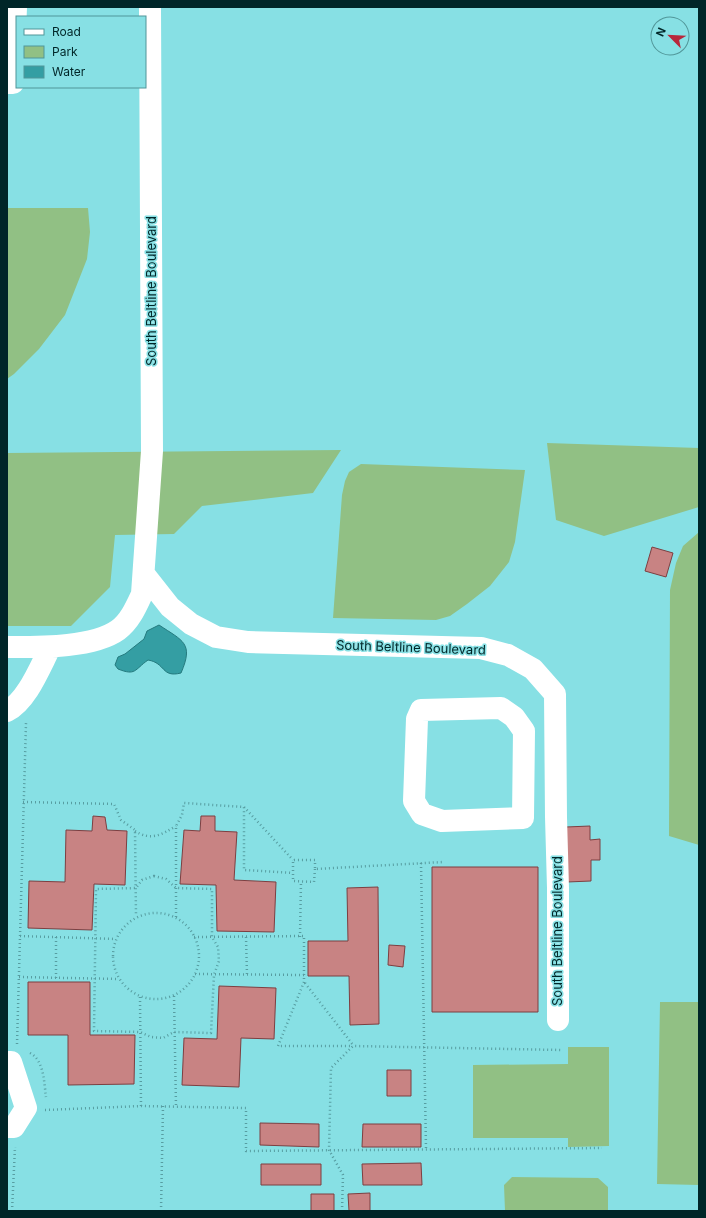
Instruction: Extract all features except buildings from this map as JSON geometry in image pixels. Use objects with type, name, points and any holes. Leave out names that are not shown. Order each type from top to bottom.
[{"type":"street","points":[[7,83],[13,83],[16,7]]},
{"type":"street","name":"South Beltline Boulevard","points":[[7,647],[50,648],[101,639],[119,630],[133,614],[142,594],[152,451],[150,7]]},
{"type":"street","name":"South Beltline Boulevard","points":[[144,574],[170,607],[191,624],[216,637],[248,642],[481,648],[508,655],[533,669],[555,694],[558,888],[558,1020]]},
{"type":"street","points":[[7,711],[11,709],[26,692],[50,648]]},
{"type":"street","points":[[523,818],[524,731],[514,717],[501,708],[421,710],[417,719],[414,801],[422,814],[442,821],[556,817]]},
{"type":"street","points":[[10,1054],[11,1062],[26,1108],[11,1134]]},
{"type":"path","points":[[10,1054],[17,1046],[26,692]]},
{"type":"path","points":[[23,802],[114,804],[121,820],[143,835],[153,836],[163,834],[176,826],[182,816],[184,804],[244,807],[293,860],[293,881],[314,882],[315,860],[293,860]]},
{"type":"path","points":[[244,807],[244,870],[293,873]]},
{"type":"path","points":[[176,826],[176,917]]},
{"type":"path","points":[[135,830],[136,916]]},
{"type":"path","points":[[315,869],[444,862]]},
{"type":"path","points":[[421,863],[426,1149]]},
{"type":"path","points":[[154,876],[166,879],[176,888],[212,889],[212,937],[218,947],[219,961],[214,975],[211,1033],[174,1032],[163,1038],[151,1037],[140,1032],[94,1031],[96,889],[136,888],[142,880],[154,876]]},
{"type":"path","points":[[300,936],[301,881]]},
{"type":"path","points":[[157,912],[176,917],[192,932],[198,945],[199,960],[195,974],[186,986],[174,996],[160,999],[140,997],[122,984],[115,972],[112,958],[114,944],[119,932],[136,916],[157,912]]},
{"type":"path","points":[[20,936],[116,939]]},
{"type":"path","points":[[194,937],[304,936],[304,982],[278,1046],[562,1050]]},
{"type":"path","points":[[56,937],[56,978]]},
{"type":"path","points":[[246,937],[247,975]]},
{"type":"path","points":[[195,974],[304,975]]},
{"type":"path","points":[[19,977],[119,979]]},
{"type":"path","points":[[304,982],[353,1046]]},
{"type":"path","points":[[174,996],[176,1107]]},
{"type":"path","points":[[140,997],[141,1106]]},
{"type":"path","points":[[342,1211],[343,1175],[329,1150],[331,1068],[353,1046]]},
{"type":"path","points":[[43,1110],[141,1106],[246,1108],[246,1150],[602,1148]]},
{"type":"path","points":[[161,1211],[163,1106]]},
{"type":"path","points":[[11,1134],[12,1211]]},
{"type":"green space","points":[[7,208],[88,208],[90,232],[87,259],[65,315],[39,349],[7,379]]},
{"type":"green space","points":[[547,443],[699,448],[699,507],[604,536],[556,520]]},
{"type":"green space","points":[[341,450],[313,493],[202,506],[174,534],[115,535],[110,587],[71,626],[7,626],[7,453]]},
{"type":"green space","points":[[361,464],[525,470],[515,542],[509,562],[490,586],[450,616],[436,620],[333,618],[342,495],[345,481],[349,472]]},
{"type":"green space","points":[[699,532],[699,845],[669,836],[670,590],[676,563],[683,546]]},
{"type":"green space","points":[[660,1002],[699,1002],[699,1185],[657,1184]]},
{"type":"green space","points":[[568,1047],[609,1047],[609,1146],[568,1147],[568,1138],[473,1138],[473,1065],[568,1064]]},
{"type":"green space","points":[[512,1177],[598,1178],[608,1187],[608,1211],[505,1211],[504,1185]]},
{"type":"water","points":[[159,625],[180,639],[184,644],[186,655],[181,673],[170,674],[158,664],[148,660],[132,672],[118,669],[115,665],[118,657],[125,654],[144,639],[147,631]]}]
